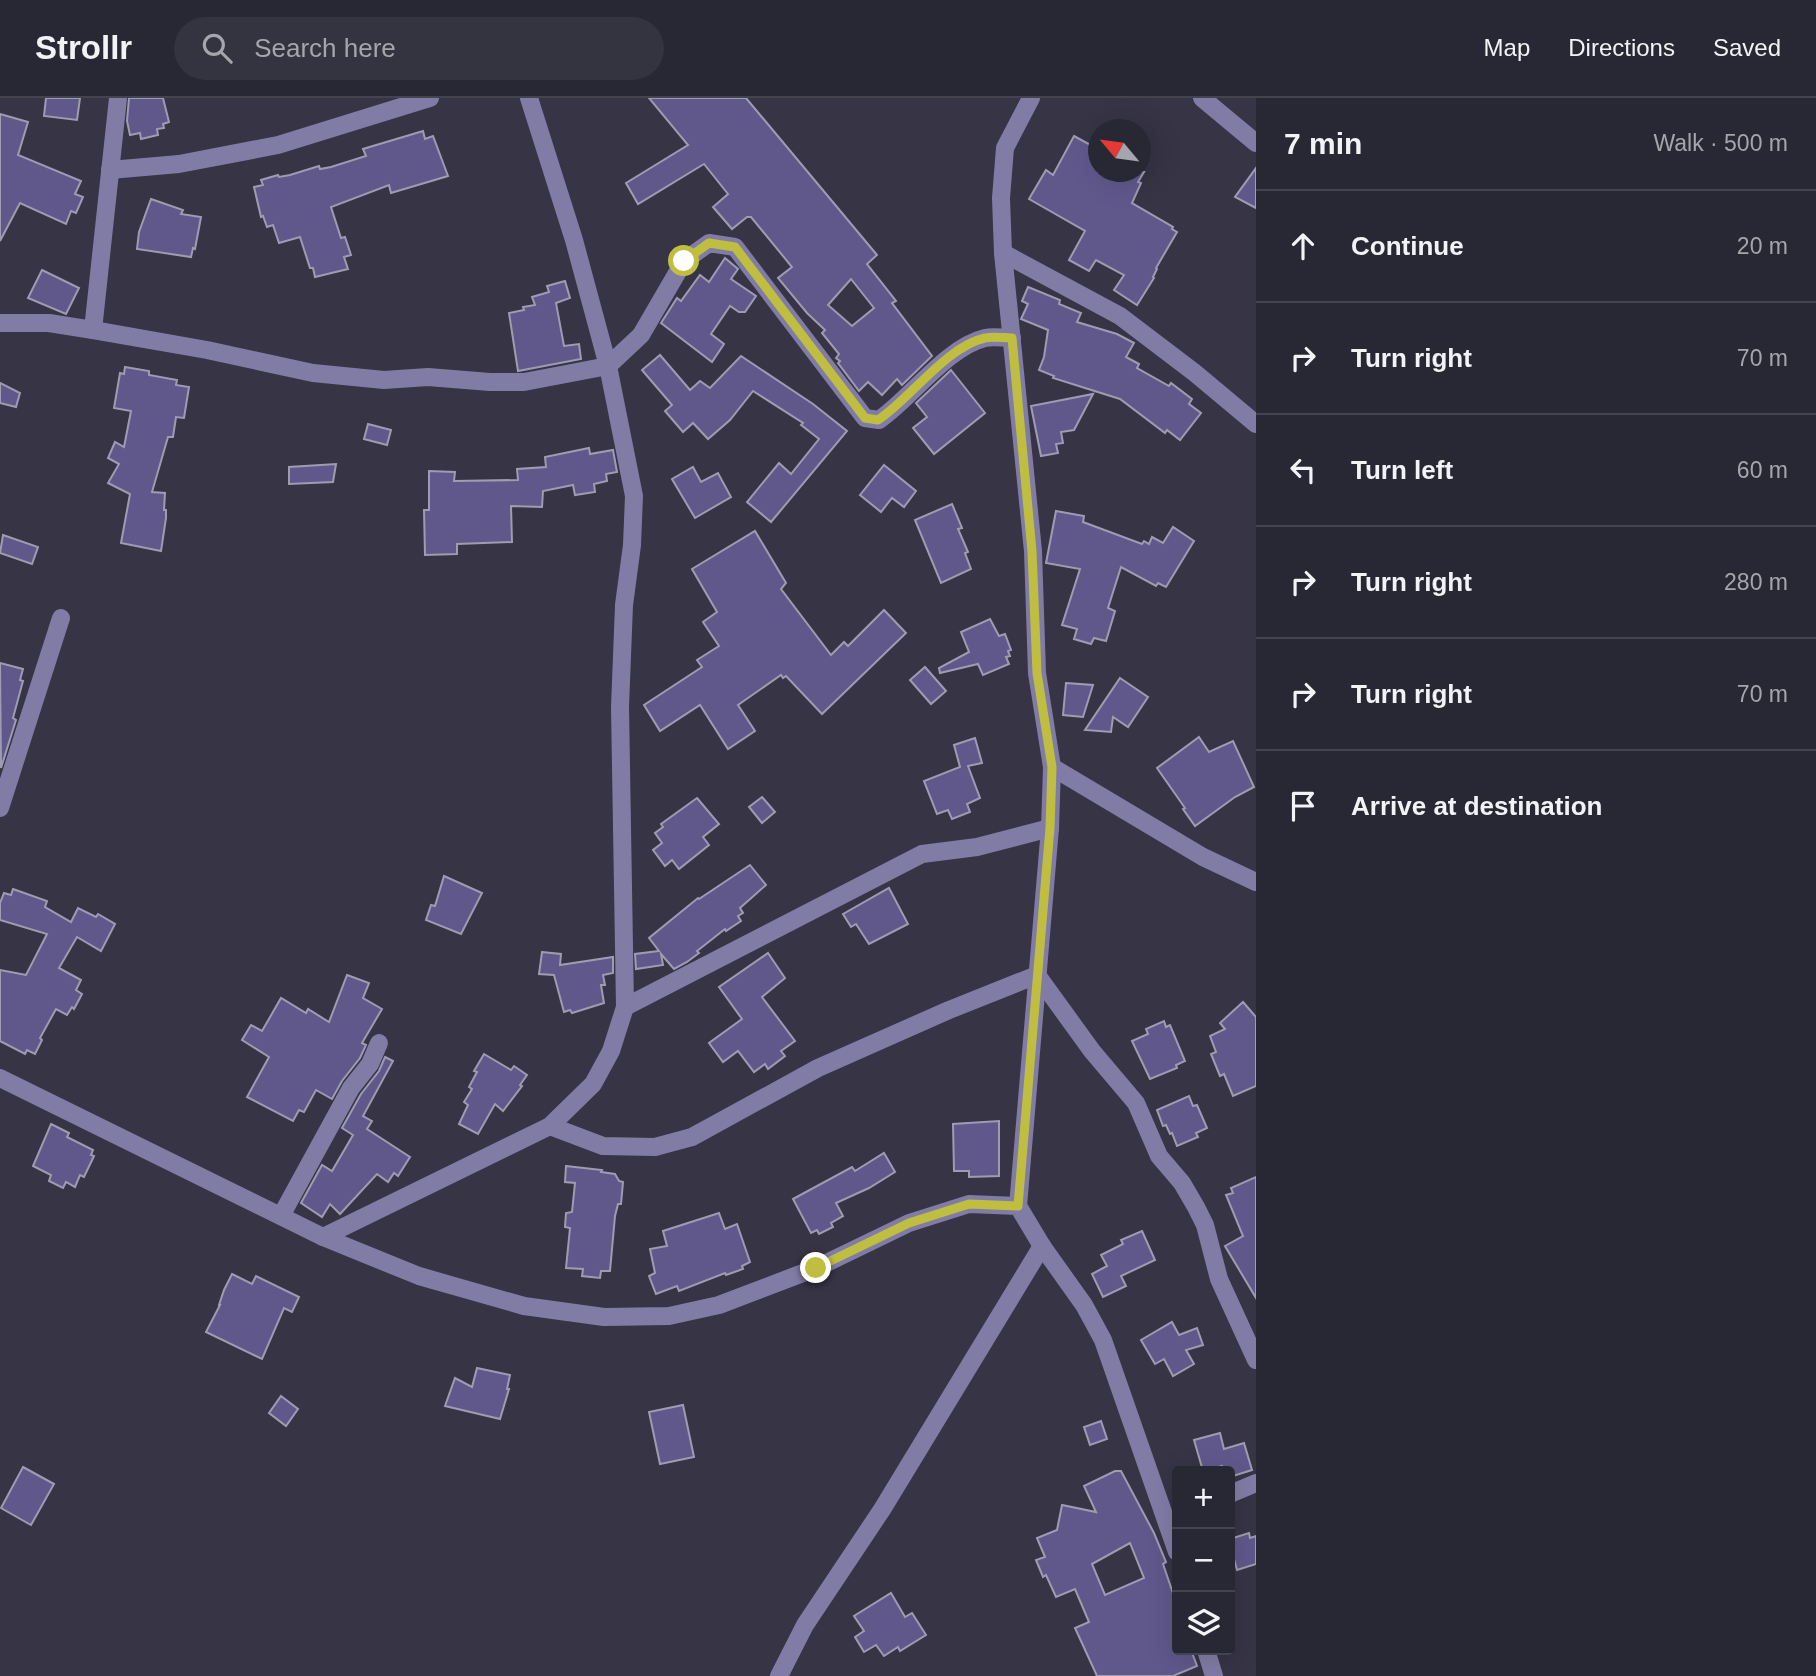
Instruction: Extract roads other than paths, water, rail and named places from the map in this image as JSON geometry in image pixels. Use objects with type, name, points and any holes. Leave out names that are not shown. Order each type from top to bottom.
[{"type":"street","points":[[93,330],[118,98]]},
{"type":"street","points":[[110,170],[179,164],[278,145],[430,98]]},
{"type":"street","points":[[324,1237],[551,1126],[593,1084],[611,1051],[625,1007],[620,707],[624,605],[632,545],[634,496],[608,366],[575,240],[529,98]]},
{"type":"street","points":[[1031,98],[1005,148],[1001,198],[1003,253],[1032,551],[1037,673],[1052,767],[1050,828],[1018,1206],[1042,1246],[1084,1305],[1103,1340],[1172,1515]]},
{"type":"street","points":[[1202,98],[1256,143]]},
{"type":"street","points":[[0,323],[49,323],[93,330],[207,350],[313,373],[384,380],[428,377],[524,382],[608,366],[641,335],[684,261],[709,243],[735,247],[865,418],[878,420],[895,410],[918,384],[966,345],[986,337],[1012,338]]},
{"type":"street","points":[[1003,253],[1120,316],[1256,424]]},
{"type":"street","points":[[0,808],[61,618]]},
{"type":"street","points":[[1052,767],[1203,857],[1256,882]]},
{"type":"street","points":[[625,1007],[922,854],[977,846],[1050,828]]},
{"type":"street","points":[[551,1126],[603,1146],[654,1147],[692,1137],[818,1068],[949,1010],[1037,975]]},
{"type":"street","points":[[1037,975],[1091,1051],[1136,1102],[1158,1156],[1182,1183],[1196,1207],[1205,1225],[1219,1279],[1256,1360]]},
{"type":"street","points":[[281,1216],[351,1088],[370,1064],[379,1043]]},
{"type":"street","points":[[0,1078],[324,1237],[419,1276],[524,1306],[604,1317],[668,1316],[719,1304],[816,1268],[909,1223],[969,1204],[1018,1206]]},
{"type":"street","points":[[779,1676],[805,1625],[883,1507],[1042,1246]]},
{"type":"street","points":[[1235,1492],[1256,1482]]},
{"type":"street","points":[[1208,1655],[1214,1676]]}]
